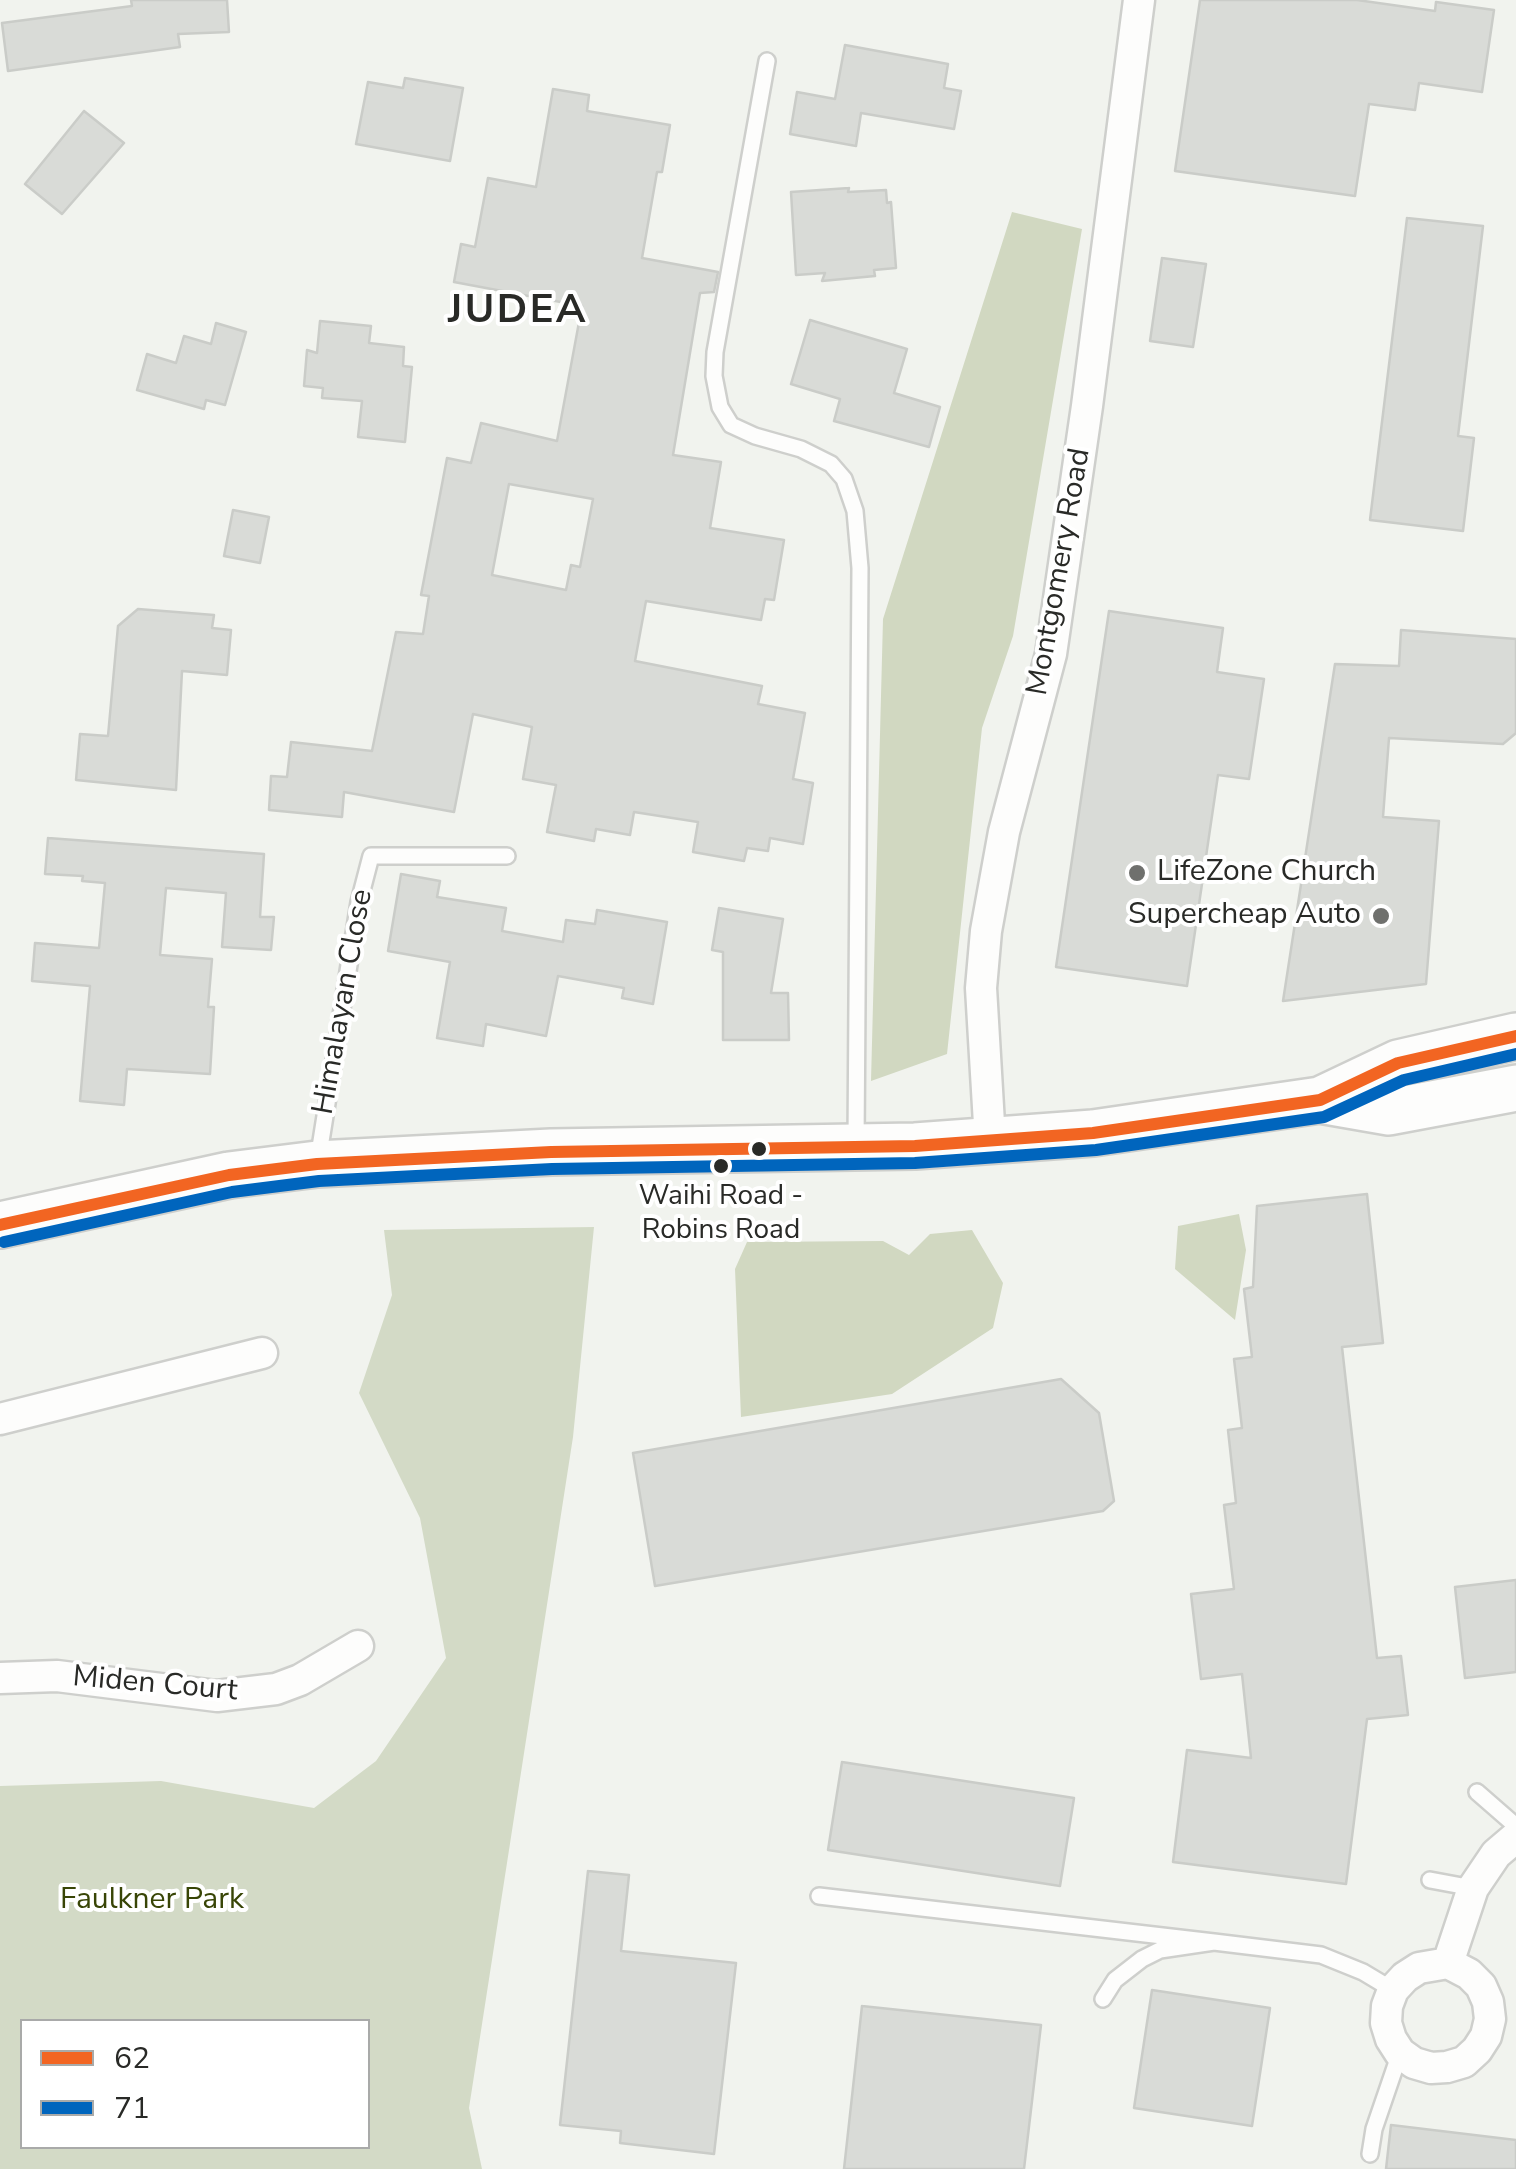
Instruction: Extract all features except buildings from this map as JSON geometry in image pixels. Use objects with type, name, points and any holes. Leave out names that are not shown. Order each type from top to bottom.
[{"type":"main road","points":[[0,1224],[210,1179],[317,1164],[551,1152],[990,1141],[1189,1121],[1320,1100],[1398,1063],[1516,1036]]},
{"type":"main road","points":[[1320,1100],[1389,1112],[1516,1088]]},
{"type":"street","name":"Montgomery Road","points":[[990,1141],[981,988],[986,931],[1004,832],[1052,654],[1088,406],[1138,0]]},
{"type":"street","points":[[0,1419],[262,1353]]},
{"type":"street","name":"Miden Court","points":[[0,1678],[56,1676],[218,1696],[276,1688],[300,1680],[358,1646]]},
{"type":"street","points":[[1448,1962],[1474,1888],[1496,1854],[1516,1837]]},
{"type":"street","points":[[1448,1962],[1481,1986],[1490,2019],[1486,2036],[1464,2062],[1448,2068],[1430,2068],[1400,2053],[1386,2022],[1387,2006],[1393,1990],[1405,1977],[1419,1968],[1448,1962]]},
{"type":"lane","points":[[766,61],[714,376],[720,408],[730,425],[801,449],[831,464],[844,478],[855,511],[860,568],[856,1147]]},
{"type":"lane","name":"Himalayan Close","points":[[317,1164],[371,856],[507,856]]},
{"type":"lane","points":[[1477,1792],[1516,1826]]},
{"type":"lane","points":[[1430,1880],[1474,1888]]},
{"type":"lane","points":[[819,1896],[1322,1955],[1393,1990]]},
{"type":"lane","points":[[1102,1999],[1115,1980],[1142,1959],[1160,1950],[1214,1942]]},
{"type":"lane","points":[[1370,2154],[1400,2053]]},
{"type":"green space","points":[[1012,212],[1082,229],[1013,636],[982,728],[947,1054],[871,1081],[883,619]]},
{"type":"green space","points":[[1239,1214],[1246,1250],[1235,1320],[1175,1269],[1178,1226]]},
{"type":"green space","name":"Faulkner Park","points":[[594,1227],[573,1437],[469,2108],[482,2169],[0,2169],[0,1786],[161,1781],[314,1808],[376,1761],[446,1658],[420,1518],[359,1393],[392,1295],[384,1230]]},
{"type":"green space","points":[[972,1230],[1003,1283],[993,1328],[892,1394],[741,1417],[735,1269],[747,1242],[883,1241],[909,1255],[930,1234]]},
{"type":"transit line","name":"62","points":[[0,1225],[229,1175],[317,1164],[551,1152],[915,1146],[1093,1133],[1320,1100],[1398,1063],[1516,1036]]},
{"type":"transit line","name":"71","points":[[4,1242],[232,1192],[319,1181],[552,1169],[915,1163],[1096,1150],[1324,1117],[1404,1080],[1516,1054]]},
{"type":"place","name":"LifeZone Church","points":[[1137,873]]},
{"type":"place","name":"Supercheap Auto","points":[[1381,916]]},
{"type":"place","name":"Waihi Road - Robins Road","points":[[721,1166]]},
{"type":"district","name":"JUDEA","points":[[518,312]]}]
